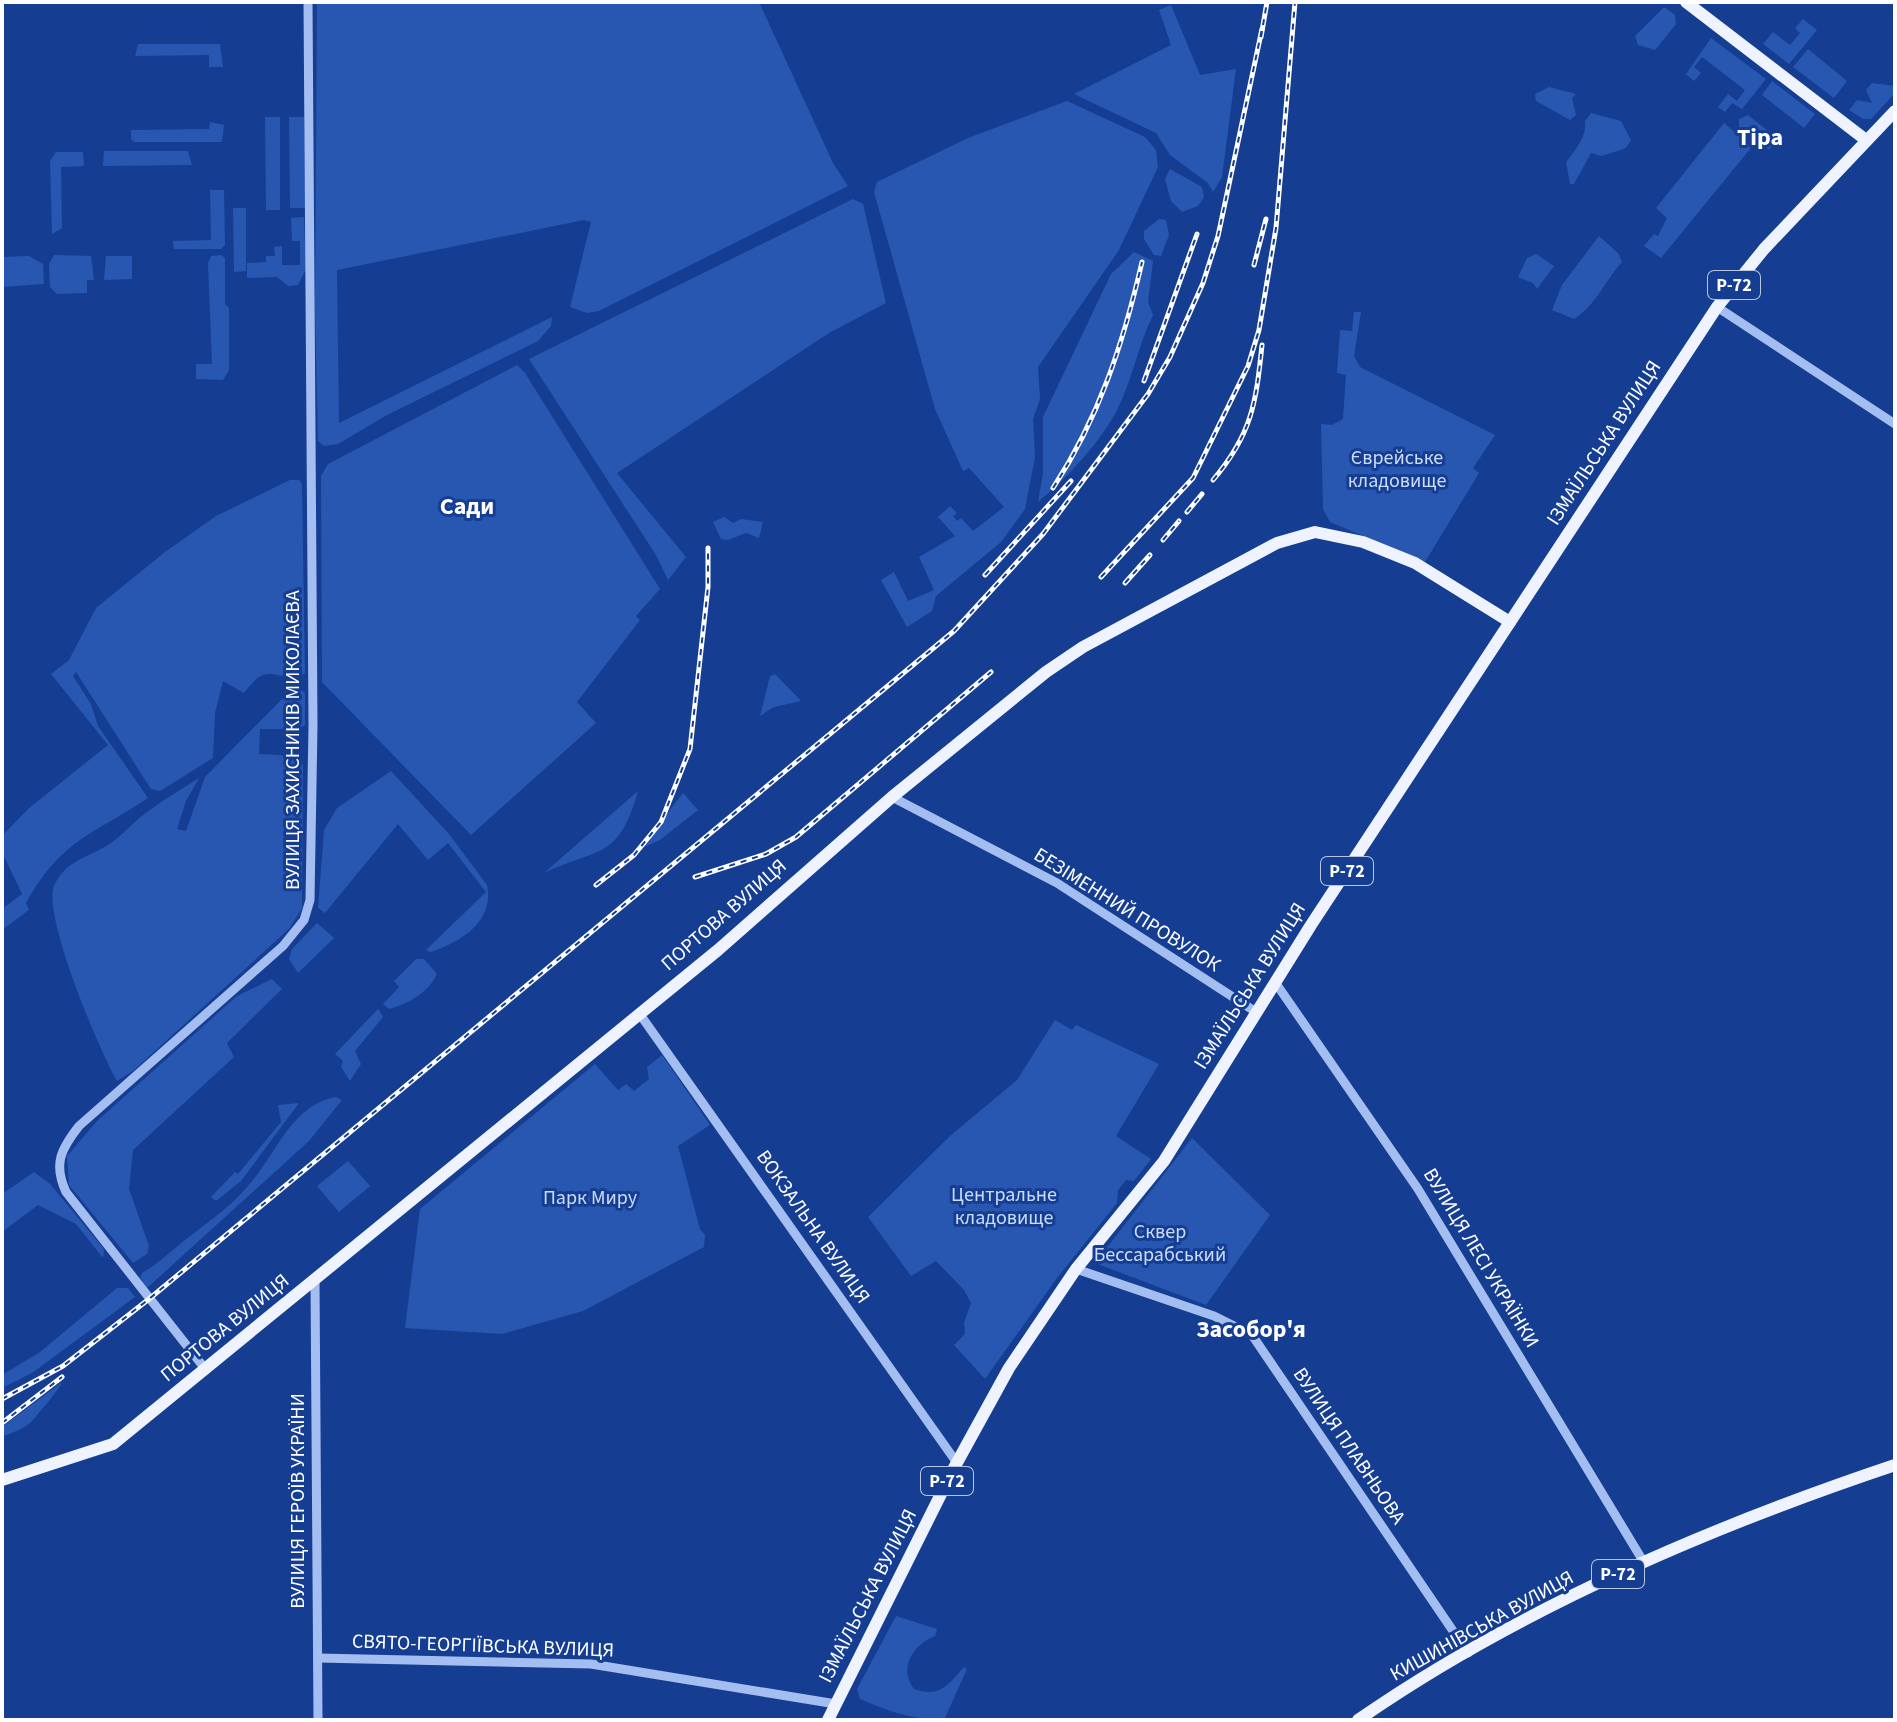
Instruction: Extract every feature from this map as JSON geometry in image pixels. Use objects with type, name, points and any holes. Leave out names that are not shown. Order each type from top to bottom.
[{"type":"main road","points":[[1686,2],[1866,140]]},
{"type":"main road","name":"ІЗМАЇЛЬСЬКА ВУЛИЦЯ","points":[[828,1720],[957,1463],[1009,1368],[1076,1269],[1164,1161],[1275,982],[1717,307],[1764,249],[1895,111]]},
{"type":"main road","name":"ПОРТОВА ВУЛИЦЯ","points":[[2,1480],[113,1444],[639,1013],[892,797],[1058,662],[1181,592],[1277,543],[1303,534],[1324,533],[1390,551],[1510,622]]},
{"type":"main road","name":"КИШИНІВСЬКА ВУЛИЦЯ","points":[[1358,1720],[1468,1653],[1643,1561],[1895,1465]]},
{"type":"street","name":"ВУЛИЦЯ ЗАХИСНИКІВ МИКОЛАЄВА","points":[[206,1370],[66,1192],[59,1176],[58,1162],[63,1147],[79,1126],[283,946],[304,920],[310,900],[313,699],[308,2]]},
{"type":"street","points":[[1717,307],[1895,424]]},
{"type":"street","name":"БЕЗІМЕННИЙ ПРОВУЛОК","points":[[892,797],[1057,883],[1256,1012]]},
{"type":"street","name":"ВУЛИЦЯ ЛЕСІ УКРАЇНКИ","points":[[1275,982],[1418,1189],[1643,1561]]},
{"type":"street","name":"ВОКЗАЛЬНА ВУЛИЦЯ","points":[[639,1013],[957,1463]]},
{"type":"street","name":"ВУЛИЦЯ ПЛАВНЬОВА","points":[[1076,1269],[1214,1316],[1252,1335],[1468,1653]]},
{"type":"street","name":"ВУЛИЦЯ ГЕРОЇВ УКРАЇНИ","points":[[315,1280],[318,1720]]},
{"type":"street","name":"СВЯТО-ГЕОРГІЇВСЬКА ВУЛИЦЯ","points":[[318,1658],[591,1664],[836,1704]]},
{"type":"green space","points":[[317,2],[759,2],[833,163],[848,186],[599,311],[587,313],[570,307],[591,222],[584,220],[337,270],[339,423],[552,317],[551,326],[538,341],[387,415],[338,444],[324,446],[318,441],[315,308]]},
{"type":"green space","points":[[1171,5],[1200,75],[1236,69],[1222,177],[1213,192],[1208,183],[1170,155],[1156,133],[1074,94],[1171,45],[1159,10]]},
{"type":"green space","points":[[1664,7],[1675,15],[1676,24],[1655,50],[1638,45],[1635,36]]},
{"type":"green space","points":[[1803,19],[1817,30],[1789,64],[1763,44],[1773,32],[1790,45],[1800,33],[1795,28]]},
{"type":"green space","points":[[1711,38],[1766,79],[1742,109],[1732,103],[1725,112],[1718,107],[1728,94],[1737,101],[1745,90],[1702,57],[1694,67],[1701,73],[1694,81],[1686,74]]},
{"type":"green space","points":[[138,44],[220,44],[223,67],[209,67],[209,55],[135,56]]},
{"type":"green space","points":[[1808,49],[1847,81],[1834,98],[1793,67]]},
{"type":"green space","points":[[1772,81],[1815,114],[1804,128],[1762,95]]},
{"type":"green space","points":[[1872,83],[1895,86],[1895,93],[1871,119],[1863,119],[1849,110],[1857,100],[1872,103],[1866,90]]},
{"type":"green space","points":[[1549,87],[1576,94],[1572,98],[1576,115],[1570,120],[1536,101],[1535,94]]},
{"type":"green space","points":[[1067,101],[1145,137],[1156,150],[1158,167],[1119,250],[1038,367],[1040,399],[1033,419],[1035,457],[1025,509],[1001,542],[936,596],[932,611],[907,627],[881,580],[894,572],[908,601],[934,590],[919,557],[955,536],[938,517],[950,506],[957,513],[953,516],[957,521],[961,518],[973,531],[1004,507],[969,468],[963,471],[935,409],[874,192],[877,182],[968,138]]},
{"type":"green space","points":[[1591,113],[1621,121],[1631,140],[1626,148],[1602,156],[1591,153],[1574,184],[1570,184],[1566,162],[1580,143],[1585,121]]},
{"type":"green space","points":[[1748,115],[1777,138],[1769,150],[1739,128],[1739,119]]},
{"type":"green space","points":[[265,117],[280,117],[280,210],[266,210]]},
{"type":"green space","points":[[289,117],[304,117],[305,208],[290,208]]},
{"type":"green space","points":[[210,122],[224,125],[222,142],[134,142],[131,139],[131,130],[209,129]]},
{"type":"green space","points":[[1724,123],[1751,146],[1750,149],[1661,258],[1644,246],[1654,234],[1658,236],[1667,218],[1656,208]]},
{"type":"green space","points":[[104,151],[188,151],[192,165],[103,166]]},
{"type":"green space","points":[[56,152],[83,152],[84,166],[61,167],[62,228],[52,234],[50,161]]},
{"type":"green space","points":[[1170,169],[1202,187],[1204,197],[1198,206],[1182,212],[1171,201],[1165,179]]},
{"type":"green space","points":[[210,190],[224,190],[225,245],[221,249],[174,249],[173,241],[211,240]]},
{"type":"green space","points":[[853,199],[863,204],[886,303],[829,333],[617,473],[686,557],[668,580],[656,555],[529,359]]},
{"type":"green space","points":[[233,208],[246,208],[246,271],[234,272]]},
{"type":"green space","points":[[304,217],[306,269],[298,285],[288,286],[277,277],[247,278],[247,263],[266,262],[266,256],[275,256],[274,247],[282,246],[282,265],[300,265],[300,241],[292,241],[291,218]]},
{"type":"green space","points":[[1159,219],[1166,220],[1169,235],[1161,256],[1154,255],[1144,239],[1144,231]]},
{"type":"green space","points":[[1599,236],[1618,253],[1622,262],[1594,300],[1574,319],[1552,310],[1562,285]]},
{"type":"green space","points":[[1134,252],[1153,261],[1148,302],[1153,315],[1128,385],[1111,421],[1093,446],[1072,471],[1038,502],[1043,473],[1043,417],[1111,274]]},
{"type":"green space","points":[[1536,254],[1554,266],[1537,289],[1533,283],[1518,277],[1527,258]]},
{"type":"green space","points":[[54,255],[91,256],[94,280],[87,280],[87,293],[57,294],[50,287],[49,264]]},
{"type":"green space","points":[[221,255],[225,258],[225,304],[229,308],[229,370],[223,380],[196,379],[196,364],[212,364],[208,263],[211,256]]},
{"type":"green space","points":[[29,256],[43,264],[44,284],[2,287],[2,257]]},
{"type":"green space","points":[[106,256],[132,256],[132,279],[104,280]]},
{"type":"green space","name":"Єврейське кладовище","points":[[1354,312],[1361,312],[1354,356],[1360,367],[1495,435],[1473,468],[1479,473],[1425,562],[1330,522],[1323,509],[1321,424],[1332,425],[1343,419],[1346,375],[1337,373],[1340,330],[1352,331]]},
{"type":"green space","points":[[517,365],[525,373],[660,589],[636,616],[640,620],[577,702],[596,723],[471,835],[322,682],[321,476],[328,464]]},
{"type":"green space","points":[[290,480],[299,480],[302,484],[305,673],[295,679],[266,674],[256,679],[244,693],[223,681],[215,713],[213,758],[160,791],[151,789],[76,672],[73,676],[91,704],[98,726],[148,798],[65,852],[39,882],[26,903],[29,910],[2,930],[2,909],[22,894],[2,852],[2,836],[28,809],[108,745],[51,674],[69,660],[96,608],[165,552],[216,516]]},
{"type":"green space","points":[[724,517],[733,523],[741,519],[763,522],[759,538],[746,533],[728,540],[721,539],[713,522]]},
{"type":"green space","points":[[775,674],[801,701],[774,707],[760,716],[770,676]]},
{"type":"green space","points":[[301,690],[305,693],[305,725],[300,729],[260,729],[259,754],[298,756],[303,765],[302,908],[289,929],[133,1071],[117,1081],[86,1014],[64,953],[56,925],[54,886],[72,864],[111,843],[150,810],[199,778],[186,801],[177,829],[186,831],[205,777],[283,698]]},
{"type":"green space","points":[[391,771],[449,834],[487,885],[486,909],[473,929],[453,943],[430,952],[426,950],[486,892],[448,843],[428,860],[398,824],[325,913],[318,908],[324,830],[337,808]]},
{"type":"green space","points":[[638,791],[623,830],[614,841],[593,854],[544,873]]},
{"type":"green space","points":[[683,793],[698,810],[660,840],[640,849]]},
{"type":"green space","points":[[317,923],[334,938],[298,973],[289,959],[292,949]]},
{"type":"green space","points":[[416,959],[424,959],[437,974],[417,997],[389,1009],[383,1004],[399,987],[394,981]]},
{"type":"green space","points":[[272,979],[282,989],[227,1043],[234,1057],[133,1150],[129,1189],[149,1246],[147,1254],[133,1263],[69,1185],[67,1156],[97,1121],[237,996]]},
{"type":"green space","points":[[378,1009],[383,1017],[355,1051],[361,1064],[350,1081],[341,1067],[343,1061],[335,1054]]},
{"type":"green space","name":"Центральне кладовище","points":[[1055,1020],[1072,1030],[1076,1025],[1159,1064],[1116,1136],[1151,1159],[1134,1181],[1126,1180],[1118,1190],[1117,1203],[1057,1278],[985,1379],[954,1345],[965,1334],[964,1323],[971,1303],[964,1290],[936,1261],[911,1276],[868,1217],[950,1136],[1017,1080]]},
{"type":"green space","name":"Парк Миру","points":[[662,1055],[710,1125],[678,1146],[700,1229],[705,1235],[704,1247],[583,1311],[502,1334],[405,1328],[420,1209],[595,1064],[618,1090],[626,1084],[634,1091],[649,1079],[647,1067]]},
{"type":"green space","points":[[336,1097],[342,1100],[309,1141],[147,1288],[140,1277],[143,1272],[239,1195],[307,1110]]},
{"type":"green space","points":[[299,1103],[241,1181],[216,1201],[211,1197],[235,1172],[238,1174],[281,1122],[278,1105]]},
{"type":"green space","name":"Сквер Бессарабський","points":[[1192,1138],[1270,1215],[1206,1305],[1095,1263]]},
{"type":"green space","points":[[348,1161],[370,1186],[339,1212],[317,1186]]},
{"type":"green space","points":[[34,1172],[50,1184],[104,1249],[103,1258],[76,1224],[38,1205],[2,1232],[2,1194]]},
{"type":"green space","points":[[117,1288],[128,1288],[135,1297],[32,1373],[2,1388],[2,1375],[40,1352]]},
{"type":"green space","points":[[62,1382],[31,1422],[2,1437],[2,1427]]},
{"type":"green space","points":[[896,1616],[937,1629],[935,1636],[920,1645],[910,1658],[907,1673],[914,1689],[937,1691],[964,1667],[967,1669],[944,1720],[901,1714],[860,1699],[857,1689]]},
{"type":"railway","points":[[1261,37],[1267,2]]},
{"type":"railway","points":[[1101,577],[1193,478],[1248,366],[1259,330],[1276,228],[1295,2]]},
{"type":"railway","points":[[2,1399],[63,1366],[149,1299],[954,631],[1043,534],[1148,394],[1170,357],[1203,283],[1218,236],[1262,29]]},
{"type":"railway","points":[[1254,265],[1266,219]]},
{"type":"railway","points":[[1144,381],[1197,234]]},
{"type":"railway","points":[[1053,488],[1084,435],[1108,380],[1142,262]]},
{"type":"railway","points":[[1213,480],[1236,448],[1250,417],[1262,345]]},
{"type":"railway","points":[[985,575],[1071,481]]},
{"type":"railway","points":[[1187,512],[1202,494]]},
{"type":"railway","points":[[1163,540],[1179,521]]},
{"type":"railway","points":[[596,885],[634,855],[661,822],[690,749],[708,587],[708,548]]},
{"type":"railway","points":[[1125,583],[1150,555]]},
{"type":"railway","points":[[695,877],[766,854],[796,837],[991,672]]},
{"type":"railway","points":[[2,1423],[62,1377]]},
{"type":"district","name":"Тіра","points":[[1760,137]]},
{"type":"district","name":"Сади","points":[[467,506]]},
{"type":"district","name":"Засобор'я","points":[[1251,1329]]}]
